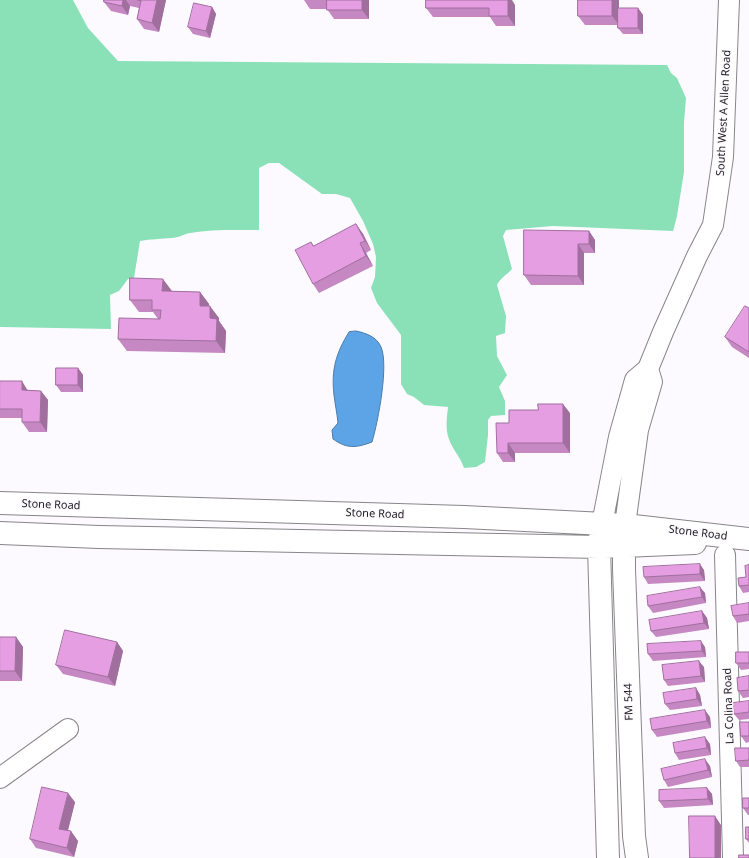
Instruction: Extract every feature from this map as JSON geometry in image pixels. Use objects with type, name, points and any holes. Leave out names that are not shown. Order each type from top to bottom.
[{"type":"main road","name":"Stone Road","points":[[0,503],[464,516],[625,525],[749,540]]},
{"type":"main road","points":[[380,542],[381,514]]},
{"type":"main road","points":[[602,524],[599,547],[608,858]]},
{"type":"main road","name":"FM 544","points":[[625,525],[624,547],[636,858]]},
{"type":"main road","name":"Stone Road","points":[[0,533],[107,537],[599,547],[749,540]]},
{"type":"street","name":"South West A Allen Road","points":[[648,369],[696,256],[713,224],[723,157],[729,0]]},
{"type":"street","points":[[602,524],[619,437],[636,380],[648,369],[652,382],[638,430],[625,525]]},
{"type":"street","name":"La Colina Road","points":[[725,555],[734,858]]},
{"type":"street","points":[[0,778],[68,729]]},
{"type":"green space","points":[[0,0],[73,0],[88,28],[118,61],[667,65],[671,73],[677,78],[686,98],[684,123],[684,172],[673,231],[553,226],[506,230],[503,236],[512,269],[500,280],[497,285],[506,316],[505,333],[496,336],[497,356],[507,375],[499,387],[505,401],[505,415],[491,416],[488,420],[485,462],[476,467],[464,468],[450,443],[447,427],[448,407],[424,405],[414,397],[407,394],[401,384],[401,335],[377,303],[371,288],[375,277],[376,257],[373,244],[363,221],[350,198],[336,194],[322,194],[279,163],[269,163],[259,168],[259,230],[207,231],[190,233],[174,238],[140,241],[134,278],[128,279],[119,291],[110,295],[111,329],[0,327]]},
{"type":"water","points":[[356,331],[371,336],[381,347],[384,367],[382,394],[372,442],[356,446],[347,446],[333,439],[332,430],[338,423],[333,378],[341,347],[349,332]]},
{"type":"building","points":[[104,0],[123,0],[122,6],[104,2]]},
{"type":"building","points":[[138,0],[157,0],[152,23],[137,19],[141,1]]},
{"type":"building","points":[[327,0],[362,0],[362,10],[327,10]]},
{"type":"building","points":[[426,0],[508,0],[508,16],[489,16],[489,8],[426,8]]},
{"type":"building","points":[[578,0],[612,0],[612,16],[578,16]]},
{"type":"building","points":[[194,3],[212,7],[206,31],[188,27]]},
{"type":"building","points":[[618,8],[638,8],[638,28],[618,28]]},
{"type":"building","points":[[356,224],[365,241],[360,243],[366,256],[313,284],[295,250],[311,242],[313,246]]},
{"type":"building","points":[[524,230],[589,231],[589,244],[578,244],[578,276],[524,275]]},
{"type":"building","points":[[130,278],[163,279],[162,291],[200,292],[200,306],[210,306],[210,318],[217,319],[216,341],[118,339],[119,318],[160,319],[161,310],[152,310],[152,300],[130,300]]},
{"type":"building","points":[[745,306],[749,308],[749,352],[725,337]]},
{"type":"building","points":[[56,368],[78,368],[78,385],[56,385]]},
{"type":"building","points":[[0,381],[22,381],[22,390],[41,391],[40,422],[22,422],[22,409],[0,409]]},
{"type":"building","points":[[538,404],[563,404],[563,443],[508,443],[508,453],[497,453],[496,423],[509,423],[509,410],[538,410]]},
{"type":"building","points":[[700,564],[700,574],[644,577],[643,567]]},
{"type":"building","points":[[749,565],[749,585],[739,586],[738,578],[746,577],[745,566]]},
{"type":"building","points":[[700,587],[702,597],[648,606],[647,596]]},
{"type":"building","points":[[749,603],[749,614],[733,616],[731,606]]},
{"type":"building","points":[[702,611],[704,623],[651,631],[649,620]]},
{"type":"building","points":[[65,630],[117,642],[108,677],[56,665]]},
{"type":"building","points":[[0,637],[16,637],[15,671],[0,671]]},
{"type":"building","points":[[701,641],[702,651],[648,654],[647,644]]},
{"type":"building","points":[[736,652],[749,652],[749,663],[736,663]]},
{"type":"building","points":[[699,661],[701,676],[664,680],[662,665]]},
{"type":"building","points":[[749,676],[749,690],[738,691],[737,678]]},
{"type":"building","points":[[696,688],[697,699],[665,704],[663,693]]},
{"type":"building","points":[[749,701],[749,712],[734,714],[733,703]]},
{"type":"building","points":[[705,710],[707,721],[652,730],[650,719]]},
{"type":"building","points":[[740,722],[749,722],[749,736],[741,736]]},
{"type":"building","points":[[705,737],[707,748],[675,753],[673,743]]},
{"type":"building","points":[[735,748],[749,748],[749,760],[736,761]]},
{"type":"building","points":[[705,759],[708,770],[664,780],[661,769]]},
{"type":"building","points":[[42,787],[68,793],[59,829],[71,831],[67,848],[30,839]]},
{"type":"building","points":[[707,788],[708,799],[659,801],[659,790]]},
{"type":"building","points":[[743,798],[749,798],[749,808],[743,808]]},
{"type":"building","points":[[689,816],[715,816],[715,858],[690,858]]},
{"type":"building","points":[[746,827],[749,827],[749,839],[746,839]]},
{"type":"building","points":[[739,855],[749,855],[749,858],[739,858]]}]
